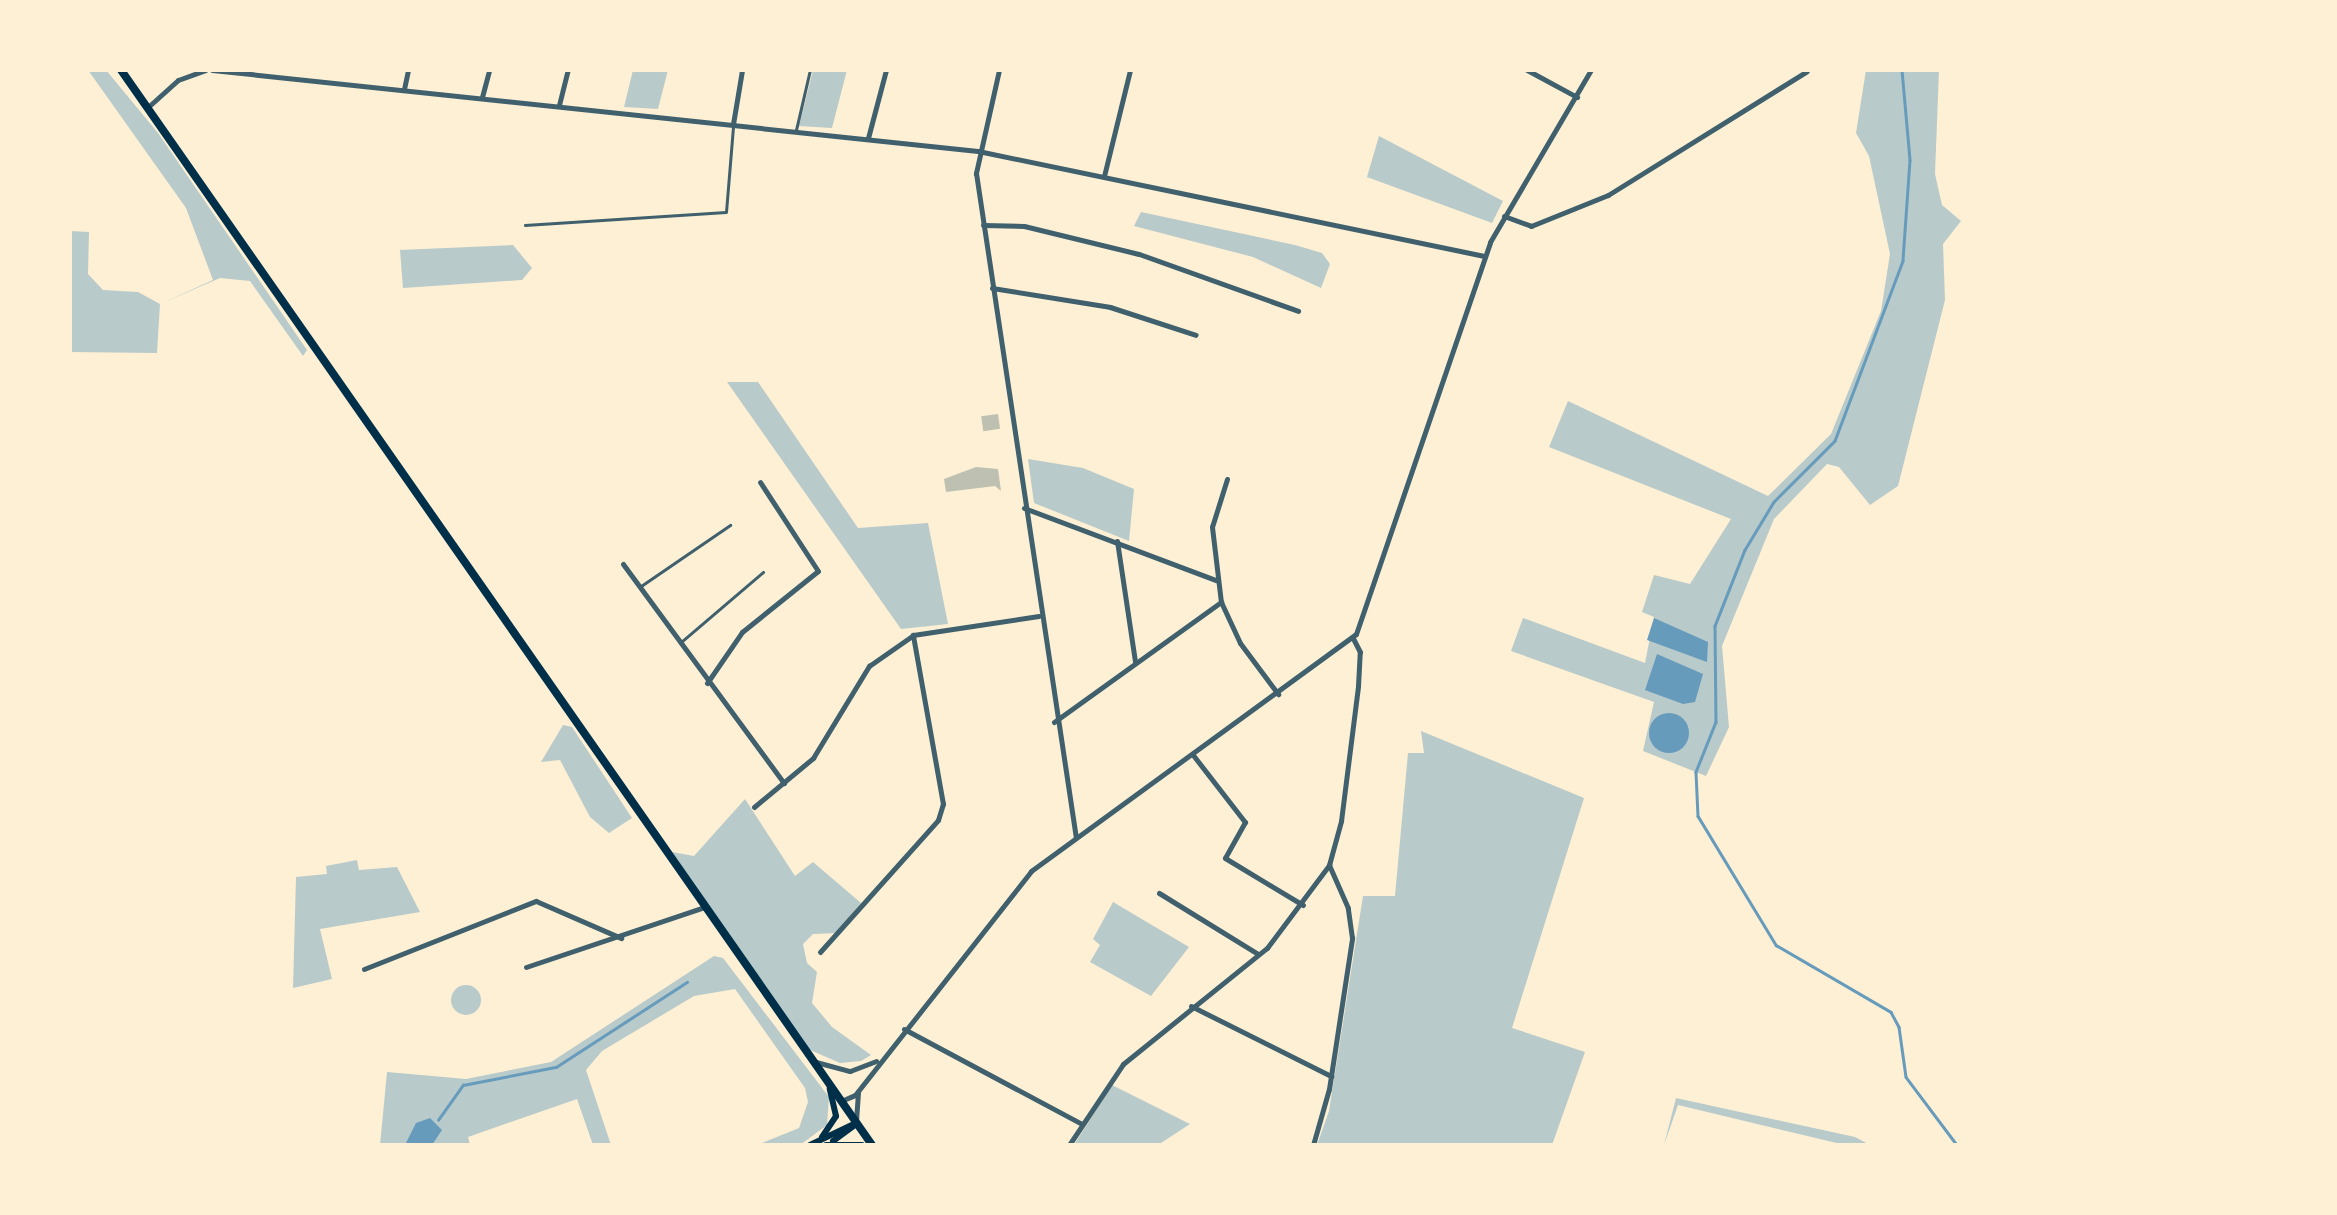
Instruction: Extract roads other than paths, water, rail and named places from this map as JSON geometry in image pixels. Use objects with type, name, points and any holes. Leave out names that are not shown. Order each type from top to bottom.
[{"type":"main road","points":[[122,70],[872,1145]]},
{"type":"main road","points":[[822,1136],[836,1116],[829,1085]]},
{"type":"main road","points":[[810,1145],[856,1123]]},
{"type":"main road","points":[[827,1145],[856,1123]]},
{"type":"main road","points":[[827,1145],[862,1145]]},
{"type":"street","points":[[148,107],[178,80],[208,70],[868,138],[978,151],[1484,256]]},
{"type":"street","points":[[404,89],[408,70]]},
{"type":"street","points":[[482,97],[489,70]]},
{"type":"street","points":[[559,105],[568,70]]},
{"type":"street","points":[[734,124],[742,70]]},
{"type":"street","points":[[868,138],[886,70]]},
{"type":"street","points":[[999,70],[978,151],[983,225],[1054,722],[1076,838]]},
{"type":"street","points":[[1104,176],[1130,70]]},
{"type":"street","points":[[1528,70],[1577,97]]},
{"type":"street","points":[[838,1099],[848,1101],[859,1090],[882,1055],[1023,878],[1353,638],[1484,256],[1503,216],[1591,70]]},
{"type":"street","points":[[1503,216],[1531,226],[1608,196],[1807,71]]},
{"type":"street","points":[[983,225],[1024,226],[1139,254],[1298,311]]},
{"type":"street","points":[[992,288],[1110,307],[1196,335]]},
{"type":"street","points":[[1227,479],[1212,527],[1221,602],[1240,643],[1278,694]]},
{"type":"street","points":[[707,682],[742,632],[818,571],[760,482]]},
{"type":"street","points":[[1024,508],[1216,580]]},
{"type":"street","points":[[1118,542],[1135,662]]},
{"type":"street","points":[[624,564],[784,784]]},
{"type":"street","points":[[1054,722],[1221,602]]},
{"type":"street","points":[[754,807],[813,758],[857,680],[913,636],[1039,616]]},
{"type":"street","points":[[820,952],[938,820],[943,804],[913,636]]},
{"type":"street","points":[[1069,1145],[1124,1064],[1258,955],[1303,905],[1329,865],[1339,832],[1358,686],[1360,652],[1353,638]]},
{"type":"street","points":[[1193,754],[1245,822],[1225,858],[1303,905]]},
{"type":"street","points":[[1313,1145],[1331,1076],[1352,930],[1329,865]]},
{"type":"street","points":[[1158,893],[1258,955]]},
{"type":"street","points":[[364,969],[536,901],[622,938]]},
{"type":"street","points":[[526,967],[622,938],[704,907]]},
{"type":"street","points":[[1192,1006],[1331,1076]]},
{"type":"street","points":[[903,1028],[1082,1124]]},
{"type":"street","points":[[807,1056],[844,1070],[862,1069],[882,1055]]},
{"type":"street","points":[[829,1085],[844,1070]]},
{"type":"street","points":[[856,1123],[859,1090]]},
{"type":"lane","points":[[796,130],[810,70]]},
{"type":"lane","points":[[525,225],[726,212],[734,124]]},
{"type":"lane","points":[[640,587],[730,525]]},
{"type":"lane","points":[[680,644],[763,572]]},
{"type":"water","points":[[1654,618],[1708,642],[1707,662],[1647,640]]},
{"type":"water","points":[[1657,654],[1703,674],[1695,702],[1683,704],[1645,690]]},
{"type":"water","points":[[1669,713],[1683,719],[1689,733],[1683,747],[1669,753],[1655,747],[1649,733],[1655,719]]},
{"type":"water","points":[[430,1118],[442,1130],[432,1145],[405,1145],[416,1123]]},
{"type":"waterway","points":[[1902,70],[1910,160],[1903,261],[1835,441],[1774,502],[1745,550],[1715,626],[1716,722],[1696,772],[1698,816],[1776,945],[1891,1012],[1899,1027],[1906,1077],[1957,1145]]},
{"type":"waterway","points":[[438,1120],[463,1085],[556,1067],[687,982]]}]
